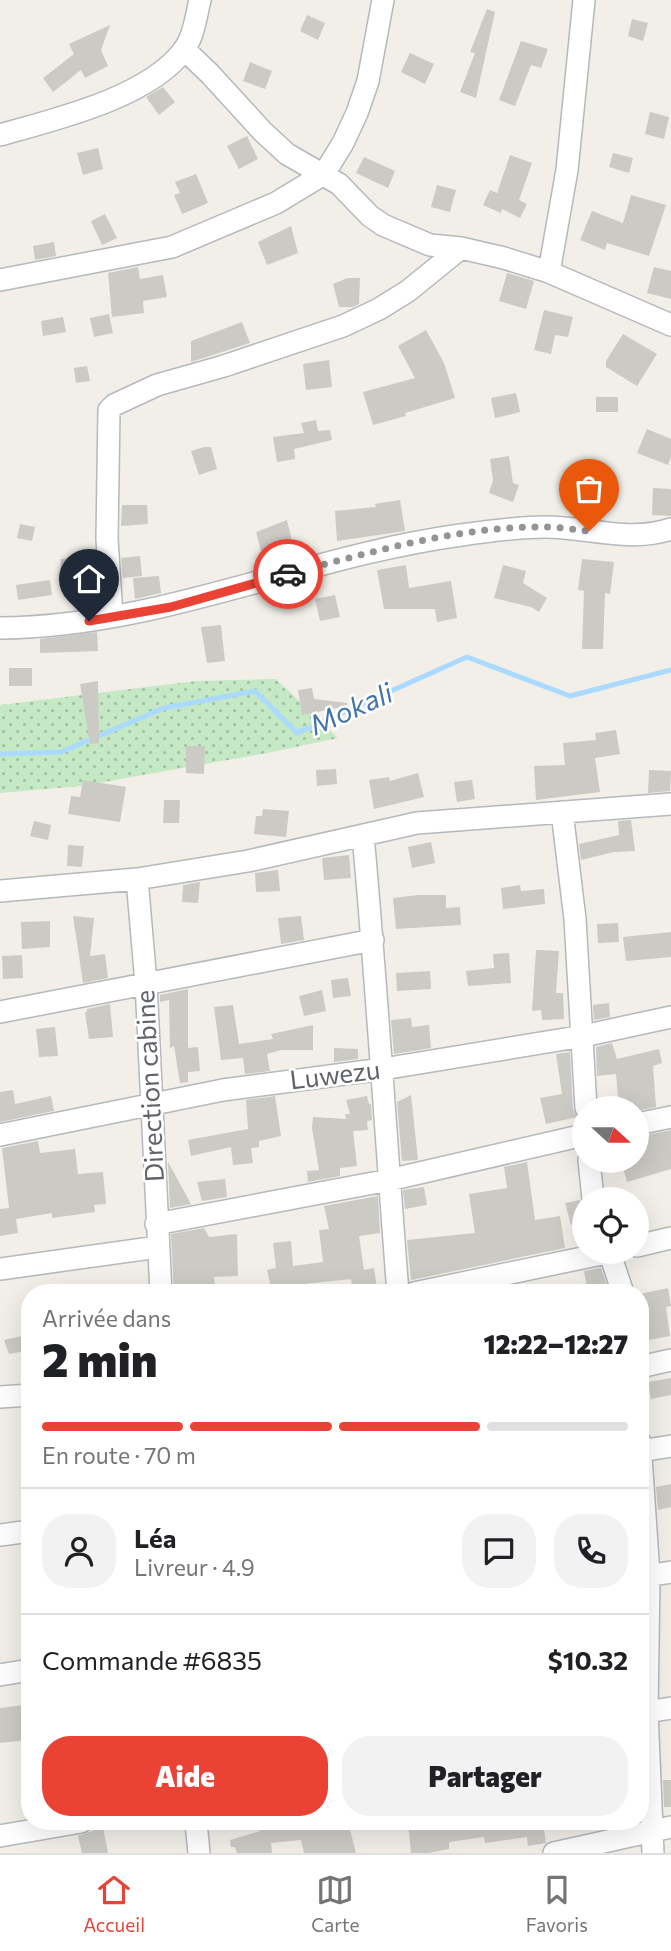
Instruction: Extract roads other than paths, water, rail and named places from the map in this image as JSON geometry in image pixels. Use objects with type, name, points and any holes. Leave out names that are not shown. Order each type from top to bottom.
[{"type":"street","points":[[0,135],[60,118],[143,86],[163,71],[184,49],[194,26],[200,0]]},
{"type":"street","points":[[0,280],[172,247],[276,203],[324,174],[343,143],[368,81],[383,0]]},
{"type":"street","points":[[549,272],[567,170],[584,0]]},
{"type":"street","points":[[184,49],[287,154],[339,184],[370,216],[383,225],[430,245],[461,248],[549,272],[671,325]]},
{"type":"street","points":[[112,616],[107,539],[109,410],[114,405],[157,385],[224,366],[343,326],[408,291],[461,248]]},
{"type":"street","points":[[0,628],[66,625],[171,607],[301,570],[458,535],[547,527],[625,536],[654,535],[671,529]]},
{"type":"street","points":[[0,891],[136,879],[248,861],[416,823],[671,804]]},
{"type":"street","points":[[562,812],[572,878],[586,1096]]},
{"type":"street","points":[[363,835],[383,1069],[397,1284]]},
{"type":"street","name":"Direction cabine","points":[[136,879],[146,984],[160,1284]]},
{"type":"street","points":[[0,1012],[373,940]]},
{"type":"street","name":"Luwezu","points":[[0,1135],[234,1088],[383,1069],[583,1036],[671,1017]]},
{"type":"street","points":[[649,1122],[671,1117]]},
{"type":"street","points":[[156,1224],[389,1180],[572,1138]]},
{"type":"street","points":[[649,1243],[671,1238]]},
{"type":"street","points":[[0,1269],[158,1247]]},
{"type":"street","points":[[457,1284],[572,1260]]},
{"type":"street","points":[[614,1264],[620,1284]]},
{"type":"street","points":[[649,1365],[671,1360]]},
{"type":"street","points":[[0,1397],[21,1396]]},
{"type":"street","points":[[649,1450],[671,1446]]},
{"type":"street","points":[[0,1535],[21,1532]]},
{"type":"street","points":[[649,1575],[671,1572]]},
{"type":"street","points":[[0,1675],[21,1672]]},
{"type":"street","points":[[649,1711],[671,1708]]},
{"type":"street","points":[[554,1853],[659,1837],[649,1754]]},
{"type":"street","points":[[0,1836],[35,1830]]},
{"type":"street","points":[[197,1830],[199,1853]]},
{"type":"waterway","name":"Mokali","points":[[0,754],[61,752],[164,708],[255,691],[297,733],[467,657],[570,696],[671,670]]}]
